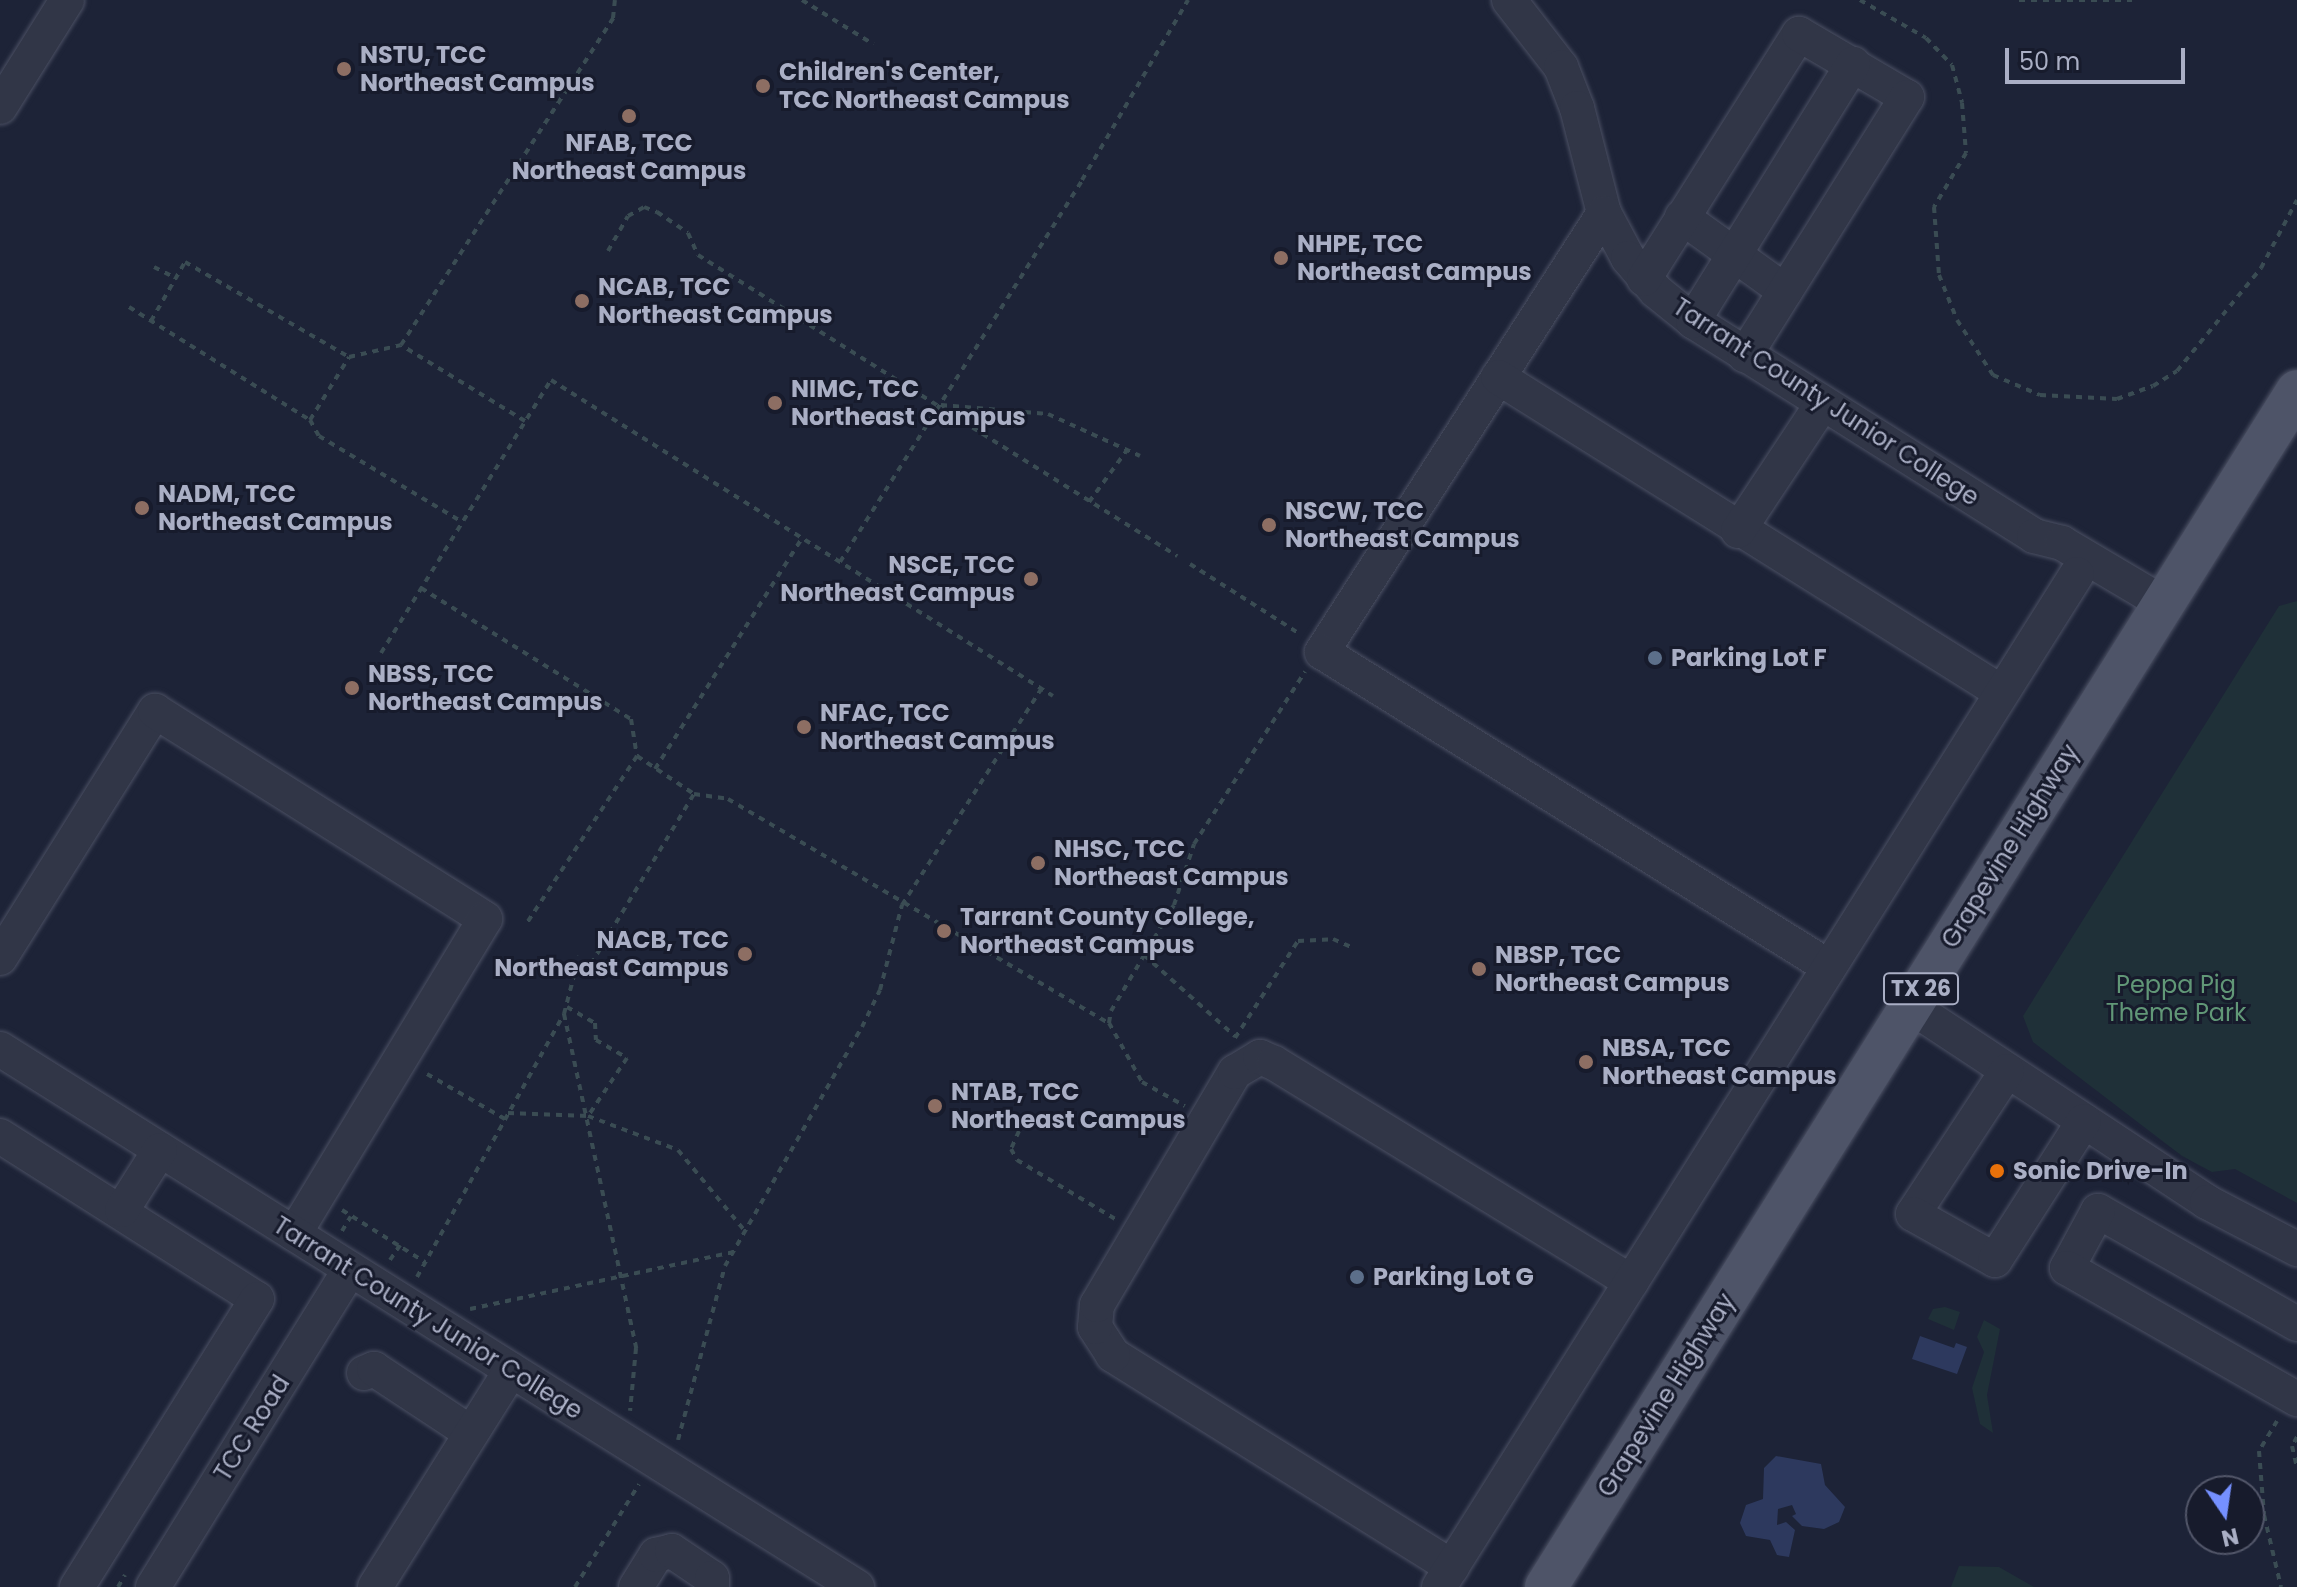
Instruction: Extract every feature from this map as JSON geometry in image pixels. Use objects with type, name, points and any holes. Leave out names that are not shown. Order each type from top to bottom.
[{"type":"main road","name":"Grapevine Highway","points":[[1546,1587],[2297,391]]},
{"type":"street","points":[[0,107],[67,0]]},
{"type":"street","name":"Tarrant County Junior College","points":[[1509,0],[1543,38],[1570,87],[1604,213],[1644,279],[1693,321],[2034,536],[2052,557],[2077,574],[2158,611]]},
{"type":"street","points":[[1644,279],[1799,34],[1907,97],[1745,355]]},
{"type":"street","points":[[1693,321],[1853,64]]},
{"type":"street","points":[[1604,213],[1498,377],[1314,645],[1829,967]]},
{"type":"street","points":[[1682,217],[1785,291]]},
{"type":"street","points":[[1498,377],[1738,531],[2001,692]]},
{"type":"street","points":[[1738,531],[1822,404]]},
{"type":"street","name":"Tarrant County Junior College","points":[[2034,536],[2062,543],[2158,611]]},
{"type":"street","points":[[1631,1282],[1260,1057],[1235,1072],[1097,1305],[1095,1327],[1113,1355],[1446,1577],[2077,574]]},
{"type":"street","points":[[0,958],[155,711],[485,919],[294,1234]]},
{"type":"street","points":[[1910,1006],[2207,1202],[2297,1249]]},
{"type":"street","name":"Tarrant County Junior College","points":[[0,1049],[511,1370],[816,1576],[857,1587]]},
{"type":"street","points":[[2007,1071],[1913,1214],[1995,1260],[2084,1121]]},
{"type":"street","points":[[0,1136],[122,1210],[257,1299],[77,1587]]},
{"type":"street","points":[[122,1210],[160,1150]]},
{"type":"street","points":[[2295,1393],[2067,1268],[2098,1211],[2297,1324]]},
{"type":"street","name":"TCC Road","points":[[153,1587],[350,1269]]},
{"type":"street","points":[[364,1373],[374,1369],[471,1433]]},
{"type":"street","points":[[375,1587],[511,1370]]},
{"type":"street","points":[[636,1587],[656,1555],[672,1551],[712,1578],[712,1587]]},
{"type":"path","points":[[151,321],[185,262],[349,357],[401,345],[613,18],[615,0]]},
{"type":"path","points":[[802,0],[873,44]]},
{"type":"path","points":[[840,562],[1188,0]]},
{"type":"path","points":[[1860,0],[1926,38],[1952,65],[1962,103],[1966,153],[1934,207],[1939,275],[1957,320],[1993,375],[2040,395],[2117,399],[2153,386],[2177,371],[2261,268],[2297,200]]},
{"type":"path","points":[[2019,0],[2132,0]]},
{"type":"path","points":[[608,251],[628,216],[644,207],[657,212],[688,233],[698,255],[1177,556]]},
{"type":"path","points":[[154,267],[176,278]]},
{"type":"path","points":[[129,307],[310,420],[319,436],[462,522]]},
{"type":"path","points":[[401,345],[525,422]]},
{"type":"path","points":[[310,420],[349,357]]},
{"type":"path","points":[[381,653],[551,380],[1053,696]]},
{"type":"path","points":[[939,405],[1048,414],[1140,456]]},
{"type":"path","points":[[1089,502],[1127,450]]},
{"type":"path","points":[[655,769],[802,538]]},
{"type":"path","points":[[1109,1023],[1174,905],[1194,844],[1286,697],[1314,645],[1190,564]]},
{"type":"path","points":[[421,588],[631,719],[637,756],[527,923]]},
{"type":"path","points":[[676,1447],[725,1266],[862,1027],[880,990],[902,905],[1041,689]]},
{"type":"path","points":[[637,756],[694,794],[728,799],[902,905],[1109,1023],[1142,1082],[1189,1108]]},
{"type":"path","points":[[591,964],[694,794]]},
{"type":"path","points":[[1228,1048],[1298,941],[1333,939],[1353,948]]},
{"type":"path","points":[[1144,955],[1236,1036]]},
{"type":"path","points":[[415,1281],[564,1014],[579,956]]},
{"type":"path","points":[[567,1007],[595,1023],[596,1040],[627,1058],[588,1116]]},
{"type":"path","points":[[564,1014],[636,1348],[629,1416]]},
{"type":"path","points":[[427,1074],[507,1116],[588,1116],[678,1150],[745,1231]]},
{"type":"path","points":[[1019,1131],[1011,1149],[1017,1160],[1119,1222]]},
{"type":"path","points":[[318,1195],[425,1262]]},
{"type":"path","points":[[340,1235],[351,1216]]},
{"type":"path","points":[[385,1268],[400,1245]]},
{"type":"path","points":[[461,1311],[733,1252]]},
{"type":"path","points":[[2281,1587],[2264,1515],[2259,1451],[2295,1393]]},
{"type":"path","points":[[2297,1437],[2292,1446],[2297,1468]]},
{"type":"path","points":[[575,1587],[642,1479]]},
{"type":"green space","name":"Peppa Pig Theme Park","points":[[2297,601],[2297,1203],[2235,1169],[2212,1172],[2182,1156],[2033,1042],[2023,1016],[2279,606]]},
{"type":"green space","points":[[1945,1307],[1960,1312],[1954,1330],[1928,1319],[1933,1309]]},
{"type":"green space","points":[[1984,1320],[2000,1329],[1987,1395],[1993,1433],[1980,1424],[1972,1388],[1984,1352],[1977,1337]]},
{"type":"green space","points":[[1959,1566],[1999,1567],[2034,1587],[1951,1587]]},
{"type":"water","points":[[1920,1336],[1954,1348],[1956,1343],[1967,1347],[1957,1374],[1912,1359]]},
{"type":"water","points":[[1776,1456],[1821,1464],[1825,1485],[1845,1507],[1839,1522],[1824,1529],[1802,1526],[1792,1516],[1796,1514],[1792,1505],[1778,1509],[1777,1525],[1786,1522],[1795,1530],[1789,1557],[1777,1555],[1770,1540],[1746,1536],[1740,1523],[1746,1505],[1763,1499],[1764,1468]]},
{"type":"place","name":"NSTU, TCC Northeast Campus","points":[[344,69]]},
{"type":"place","name":"Children's Center, TCC Northeast Campus","points":[[763,86]]},
{"type":"place","name":"NFAB, TCC Northeast Campus","points":[[629,116]]},
{"type":"place","name":"NHPE, TCC Northeast Campus","points":[[1281,258]]},
{"type":"place","name":"NCAB, TCC Northeast Campus","points":[[582,301]]},
{"type":"place","name":"NIMC, TCC Northeast Campus","points":[[775,403]]},
{"type":"place","name":"NADM, TCC Northeast Campus","points":[[142,508]]},
{"type":"place","name":"NSCW, TCC Northeast Campus","points":[[1269,525]]},
{"type":"place","name":"NSCE, TCC Northeast Campus","points":[[1031,579]]},
{"type":"place","name":"Parking Lot F","points":[[1655,658]]},
{"type":"place","name":"NBSS, TCC Northeast Campus","points":[[352,688]]},
{"type":"place","name":"NFAC, TCC Northeast Campus","points":[[804,727]]},
{"type":"place","name":"NHSC, TCC Northeast Campus","points":[[1038,863]]},
{"type":"place","name":"Tarrant County College, Northeast Campus","points":[[944,931]]},
{"type":"place","name":"NACB, TCC Northeast Campus","points":[[745,954]]},
{"type":"place","name":"NBSP, TCC Northeast Campus","points":[[1479,969]]},
{"type":"place","name":"NBSA, TCC Northeast Campus","points":[[1586,1062]]},
{"type":"place","name":"NTAB, TCC Northeast Campus","points":[[935,1106]]},
{"type":"place","name":"Sonic Drive-In","points":[[1997,1171]]},
{"type":"place","name":"Parking Lot G","points":[[1357,1277]]}]
